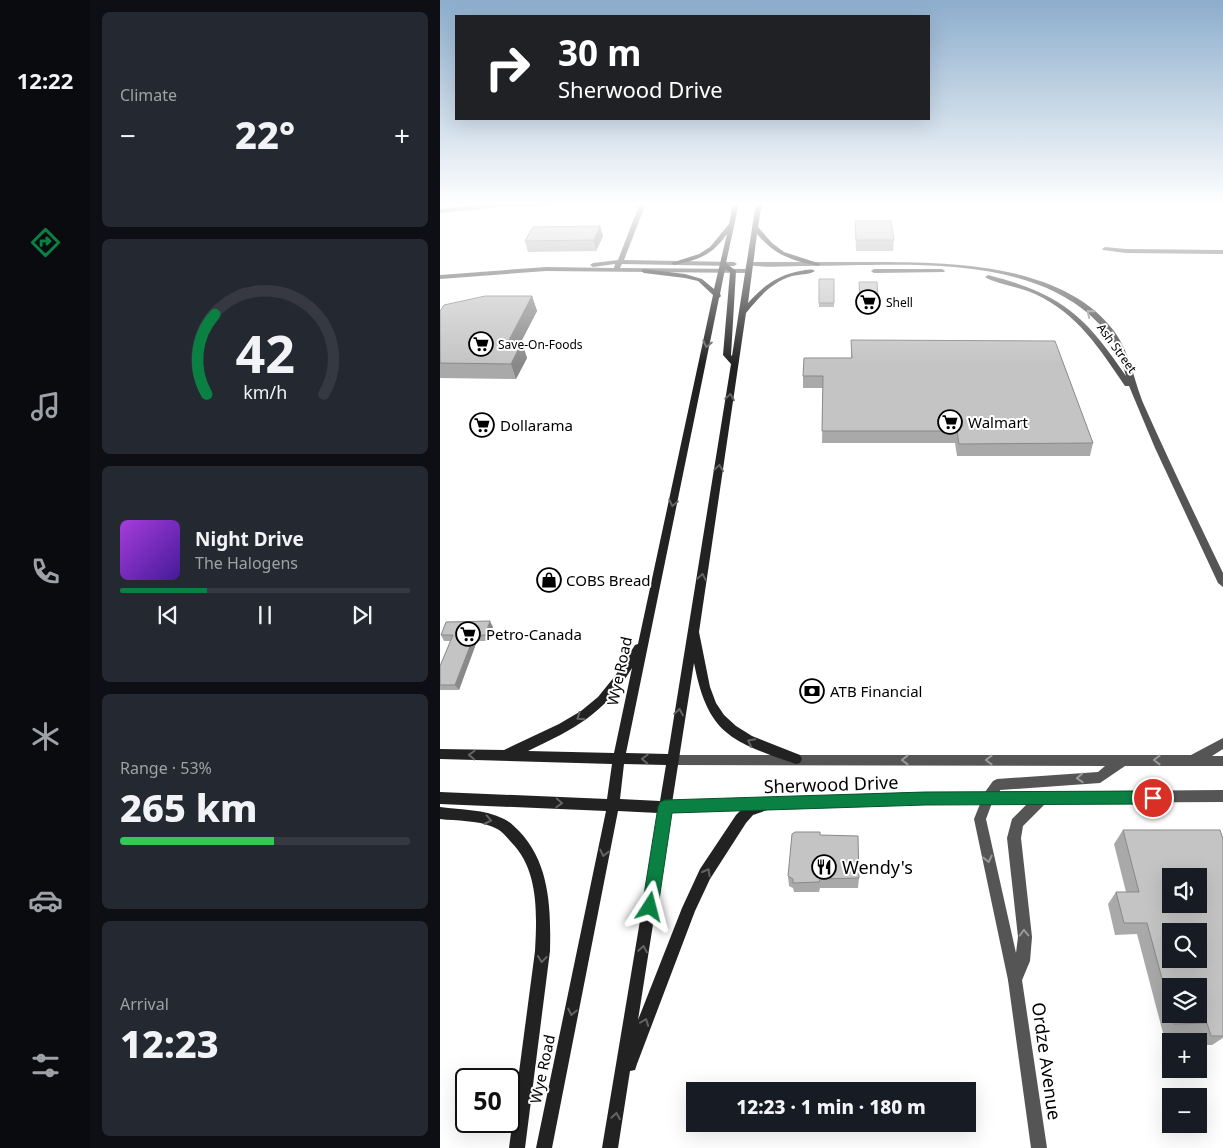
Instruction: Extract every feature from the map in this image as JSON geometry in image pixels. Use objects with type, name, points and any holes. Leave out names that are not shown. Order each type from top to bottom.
[{"type":"main road","points":[[674,263],[702,257]]},
{"type":"main road","name":"Wye Road","points":[[544,1148],[614,805],[619,758],[718,296],[724,257]]},
{"type":"main road","points":[[610,1148],[736,364],[751,257]]},
{"type":"main road","points":[[790,257],[818,264]]},
{"type":"main road","points":[[644,271],[685,276],[700,280],[718,296]]},
{"type":"main road","points":[[733,271],[727,355],[736,364]]},
{"type":"main road","points":[[743,313],[761,291],[773,281],[790,273],[812,271]]},
{"type":"main road","points":[[694,625],[702,678],[714,712],[724,726],[754,745],[796,759]]},
{"type":"main road","points":[[505,756],[569,725],[596,706],[616,683],[643,640]]},
{"type":"main road","name":"Sherwood Drive","points":[[440,754],[671,760]]},
{"type":"main road","name":"Sherwood Drive","points":[[440,798],[665,807]]},
{"type":"main road","points":[[621,1083],[689,908],[705,874],[749,811],[771,803]]},
{"type":"main road","points":[[440,813],[494,820],[506,826],[524,844],[533,861],[539,883],[544,940],[517,1148]]},
{"type":"street","points":[[615,271],[621,257]]},
{"type":"street","name":"Ash Street","points":[[440,277],[488,272],[572,268],[619,262],[674,263],[722,267],[733,271],[750,267],[812,271],[965,273],[1007,281],[1052,299],[1074,314],[1097,338],[1138,399]]},
{"type":"street","name":"Ash Street","points":[[572,268],[644,271],[818,264],[954,266],[1005,273],[1040,285],[1078,303],[1106,326],[1118,344],[1138,399],[1223,583]]},
{"type":"street","points":[[1192,760],[1223,742]]},
{"type":"street","name":"Sherwood Drive","points":[[671,760],[1223,761]]},
{"type":"street","points":[[988,798],[997,785],[1100,777],[1123,760]]},
{"type":"street","name":"Sherwood Drive","points":[[665,807],[988,798],[1223,796]]},
{"type":"street","name":"Ordze Avenue","points":[[988,798],[980,819],[1014,980],[1039,1148]]},
{"type":"street","points":[[1014,980],[1023,962],[1025,937],[1014,838],[1016,823],[1042,798]]},
{"type":"building","points":[[819,279],[834,279],[834,303],[819,303]]},
{"type":"building","points":[[859,282],[877,282],[878,298],[860,298]]},
{"type":"building","name":"Save-On-Foods","points":[[485,296],[532,296],[508,342],[522,342],[511,364],[440,363],[440,311],[444,305]]},
{"type":"building","name":"Walmart","points":[[851,340],[1055,341],[1093,443],[959,444],[957,431],[822,431],[823,376],[803,376],[804,358],[852,358]]},
{"type":"building","points":[[490,621],[485,635],[474,636],[455,685],[440,685],[440,666],[453,635],[441,635],[446,622]]},
{"type":"building","points":[[1123,830],[1220,830],[1223,839],[1223,1036],[1211,1036],[1207,1023],[1207,978],[1162,979],[1147,923],[1124,923],[1116,892],[1139,892]]},
{"type":"building","name":"Wendy's","points":[[795,832],[820,832],[820,835],[858,836],[859,878],[820,879],[819,882],[793,883],[793,879],[788,876],[792,834]]},
{"type":"building","points":[[1174,1023],[1207,1023],[1174,1024]]},
{"type":"place","name":"Shell","points":[[868,302]]},
{"type":"place","name":"Save-On-Foods","points":[[481,344]]},
{"type":"place","name":"Walmart","points":[[950,422]]},
{"type":"place","name":"Dollarama","points":[[482,425]]},
{"type":"place","name":"COBS Bread","points":[[549,580]]},
{"type":"place","name":"Petro-Canada","points":[[468,634]]},
{"type":"place","name":"ATB Financial","points":[[812,691]]},
{"type":"place","name":"Wendy's","points":[[824,867]]},
{"type":"route","points":[[650,907],[665,807],[925,798],[1153,798]]}]
